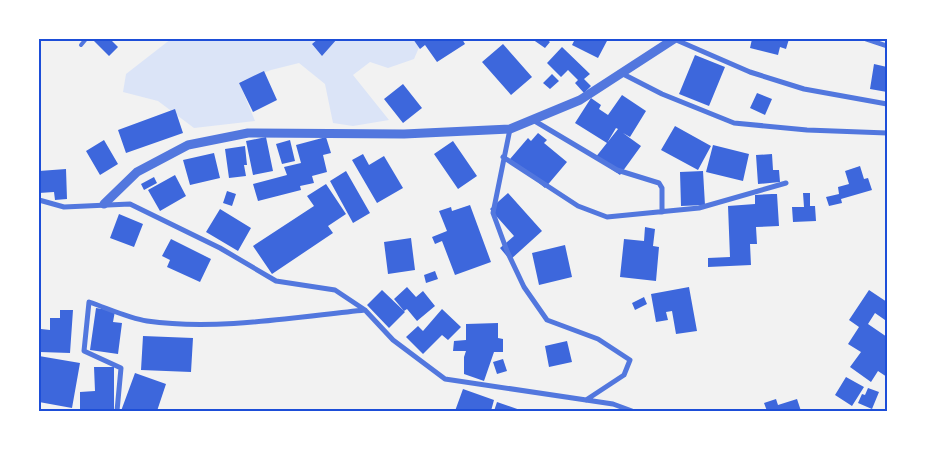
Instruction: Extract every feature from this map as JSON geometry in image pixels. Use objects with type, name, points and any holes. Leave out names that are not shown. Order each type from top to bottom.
[{"type":"street","points":[[104,204],[137,172],[188,145],[248,133],[404,134],[510,128],[580,100],[674,39],[750,72],[804,89],[887,104]]},
{"type":"street","points":[[866,39],[887,46]]},
{"type":"street","points":[[621,73],[662,94],[734,123],[807,130],[887,133]]},
{"type":"street","points":[[532,119],[617,170],[659,183],[662,188],[662,212]]},
{"type":"street","points":[[510,128],[493,213],[507,251],[524,287],[547,320],[598,338],[630,360],[624,374],[586,400]]},
{"type":"street","points":[[503,157],[578,206],[607,217],[699,208],[786,183]]},
{"type":"street","points":[[39,200],[64,206],[130,204],[220,248],[276,281],[335,290],[365,310],[393,340],[445,379],[613,404],[632,411]]},
{"type":"street","points":[[117,411],[121,368],[84,351],[89,302],[146,321],[192,324],[244,322],[365,310]]},
{"type":"lane","points":[[81,45],[86,39]]},
{"type":"shaded area","points":[[171,39],[415,39],[420,45],[414,59],[388,68],[370,62],[353,75],[389,120],[353,126],[333,123],[325,84],[299,63],[271,70],[239,82],[255,121],[194,128],[158,101],[123,92],[126,74]]},
{"type":"building","points":[[94,39],[110,39],[118,47],[109,56]]},
{"type":"building","points":[[318,39],[337,39],[322,56],[312,44]]},
{"type":"building","points":[[413,39],[462,39],[465,44],[437,62],[425,45],[420,49]]},
{"type":"building","points":[[532,39],[546,39],[550,42],[545,48]]},
{"type":"building","points":[[575,39],[608,39],[598,58],[572,45]]},
{"type":"building","points":[[752,39],[789,39],[786,49],[780,47],[778,55],[750,48]]},
{"type":"building","points":[[503,44],[532,77],[511,95],[482,62]]},
{"type":"building","points":[[562,47],[590,74],[584,79],[591,86],[584,93],[575,83],[578,80],[568,70],[561,77],[547,63]]},
{"type":"building","points":[[695,55],[725,67],[709,106],[679,94]]},
{"type":"building","points":[[874,64],[887,67],[887,92],[870,89]]},
{"type":"building","points":[[264,71],[277,100],[253,112],[239,83]]},
{"type":"building","points":[[552,74],[559,81],[550,89],[543,83]]},
{"type":"building","points":[[403,84],[422,108],[403,123],[384,99]]},
{"type":"building","points":[[757,93],[772,99],[765,115],[750,108]]},
{"type":"building","points":[[622,95],[646,111],[630,137],[623,133],[641,146],[620,175],[595,158],[607,143],[575,123],[591,98],[601,105],[599,109],[608,115]],"holes":[[[616,128],[618,129],[607,142]]]},
{"type":"building","points":[[175,109],[183,133],[126,153],[118,130]]},
{"type":"building","points":[[675,126],[711,146],[698,170],[661,150]]},
{"type":"building","points":[[538,133],[547,140],[544,143],[567,162],[545,188],[510,159],[528,138],[531,141]]},
{"type":"building","points":[[266,137],[273,171],[253,175],[246,141]]},
{"type":"building","points":[[326,137],[331,153],[323,155],[327,172],[312,176],[314,183],[300,186],[301,190],[258,201],[253,184],[287,175],[284,167],[301,163],[296,145]]},
{"type":"building","points":[[104,140],[118,164],[100,175],[86,151]]},
{"type":"building","points":[[290,140],[295,161],[282,164],[276,144]]},
{"type":"building","points":[[453,141],[477,176],[458,189],[434,154]]},
{"type":"building","points":[[713,145],[749,154],[743,181],[706,172]]},
{"type":"building","points":[[245,146],[247,165],[244,165],[246,176],[229,178],[225,149]]},
{"type":"building","points":[[214,153],[220,178],[190,185],[183,160]]},
{"type":"building","points":[[363,154],[369,165],[384,156],[403,188],[377,203],[352,160]]},
{"type":"building","points":[[772,154],[773,170],[779,170],[780,182],[758,184],[756,155]]},
{"type":"building","points":[[860,166],[864,179],[868,178],[872,190],[841,199],[842,203],[829,206],[826,197],[839,194],[838,187],[849,184],[845,171]]},
{"type":"building","points":[[66,169],[67,199],[55,200],[54,192],[39,193],[39,171]]},
{"type":"building","points":[[346,171],[370,213],[353,223],[330,181]]},
{"type":"building","points":[[703,171],[705,205],[681,206],[680,172]]},
{"type":"building","points":[[175,175],[186,196],[160,211],[148,190]]},
{"type":"building","points":[[154,177],[157,183],[144,190],[141,184]]},
{"type":"building","points":[[326,184],[346,214],[328,226],[333,233],[272,274],[253,246],[314,206],[307,196]]},
{"type":"building","points":[[227,191],[236,194],[232,206],[223,203]]},
{"type":"building","points":[[508,193],[542,231],[510,260],[500,248],[514,236],[490,209]]},
{"type":"building","points":[[803,193],[810,193],[810,206],[815,206],[816,221],[793,222],[792,207],[804,207]]},
{"type":"building","points":[[777,194],[779,226],[756,227],[757,244],[750,244],[751,265],[708,267],[708,258],[730,257],[728,206],[755,204],[755,195]]},
{"type":"building","points":[[470,205],[491,262],[455,275],[442,241],[435,244],[432,237],[447,231],[439,211],[451,207],[452,211]]},
{"type":"building","points":[[220,209],[251,228],[238,251],[206,232]]},
{"type":"building","points":[[119,214],[143,224],[134,247],[110,238]]},
{"type":"building","points":[[645,227],[655,229],[653,246],[659,247],[656,281],[620,277],[624,239],[644,241]]},
{"type":"building","points":[[411,238],[415,270],[388,274],[384,242]]},
{"type":"building","points":[[171,239],[211,259],[200,282],[167,267],[170,260],[162,256]]},
{"type":"building","points":[[565,245],[572,277],[539,285],[532,253]]},
{"type":"building","points":[[435,271],[438,279],[426,283],[424,275]]},
{"type":"building","points":[[407,287],[416,297],[423,291],[435,306],[417,321],[407,309],[404,311],[394,299]]},
{"type":"building","points":[[689,287],[697,331],[676,334],[672,311],[666,312],[668,320],[656,322],[651,294]]},
{"type":"building","points":[[382,290],[405,312],[389,328],[367,305]]},
{"type":"building","points":[[869,290],[887,302],[887,316],[885,320],[875,313],[868,324],[887,337],[887,377],[878,371],[871,382],[850,367],[861,352],[848,344],[859,327],[849,320]]},
{"type":"building","points":[[644,297],[647,304],[635,310],[632,303]]},
{"type":"building","points":[[96,308],[115,311],[113,322],[122,323],[118,354],[90,350]]},
{"type":"building","points":[[442,309],[461,327],[448,340],[442,335],[423,354],[406,337],[418,326],[423,331]]},
{"type":"building","points":[[60,310],[73,310],[70,353],[40,352],[41,329],[50,330],[50,318],[60,318]]},
{"type":"building","points":[[498,323],[498,338],[503,339],[503,352],[494,352],[484,381],[464,374],[466,351],[453,351],[454,341],[466,340],[466,324]]},
{"type":"building","points":[[143,336],[193,338],[191,372],[141,370]]},
{"type":"building","points":[[567,341],[572,362],[549,367],[545,346]]},
{"type":"building","points":[[39,356],[80,363],[72,408],[39,402]]},
{"type":"building","points":[[503,359],[507,371],[497,374],[493,362]]},
{"type":"building","points":[[94,367],[114,367],[114,411],[80,411],[80,392],[95,391]]},
{"type":"building","points":[[135,373],[166,384],[157,411],[121,411]]},
{"type":"building","points":[[846,377],[864,387],[852,406],[835,395]]},
{"type":"building","points":[[868,388],[879,392],[872,409],[858,403],[862,394],[865,395]]},
{"type":"building","points":[[463,389],[494,400],[491,411],[455,411]]},
{"type":"building","points":[[776,399],[778,405],[797,399],[801,411],[767,411],[764,403]]},
{"type":"building","points":[[497,402],[523,411],[494,411]]}]
